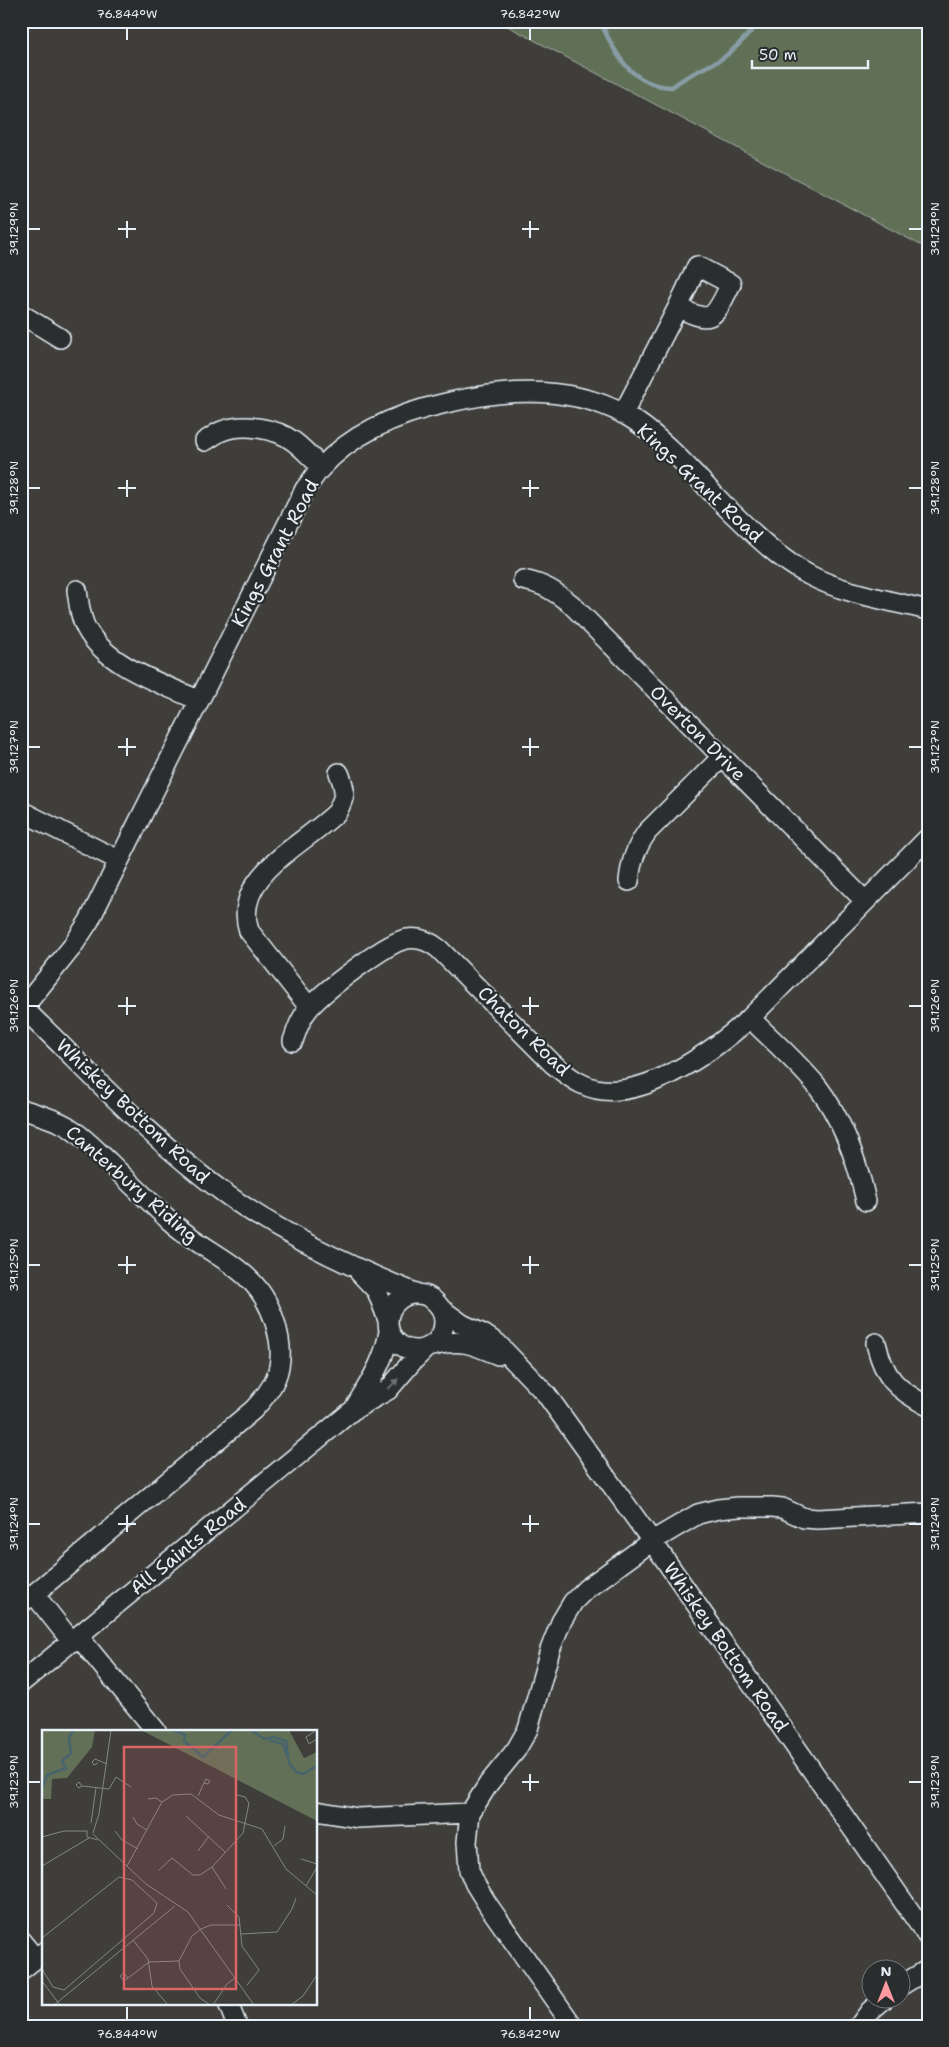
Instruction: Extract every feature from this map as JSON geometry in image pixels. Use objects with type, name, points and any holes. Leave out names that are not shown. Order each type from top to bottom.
[{"type":"street","points":[[623,414],[678,307]]},
{"type":"street","points":[[21,314],[60,338]]},
{"type":"street","name":"Kings Grant Road","points":[[22,1007],[72,947],[88,921],[306,489],[322,467],[348,445],[378,425],[414,410],[499,393],[535,392],[564,395],[592,402],[623,414],[667,448],[756,536],[782,558],[809,575],[839,588],[928,610]]},
{"type":"street","points":[[206,441],[223,430],[256,428],[274,432],[292,440],[322,467]]},
{"type":"street","name":"Overton Drive","points":[[523,580],[540,584],[571,604],[865,901]]},
{"type":"street","points":[[77,590],[85,627],[106,654],[198,700]]},
{"type":"street","points":[[629,881],[631,863],[638,846],[647,832],[722,757]]},
{"type":"street","points":[[310,1007],[249,931],[245,920],[246,906],[250,892],[264,872],[337,812],[343,800],[345,787],[339,773]]},
{"type":"street","points":[[21,811],[118,860]]},
{"type":"street","name":"Chaton Road","points":[[293,1041],[302,1018],[310,1007],[326,992],[389,946],[407,939],[429,941],[439,948],[553,1064],[583,1085],[622,1090],[644,1086],[698,1058],[727,1039],[928,838]]},
{"type":"street","name":"Whiskey Bottom Road","points":[[22,1007],[145,1128],[222,1191],[286,1232],[355,1267],[418,1294]]},
{"type":"street","points":[[750,1018],[816,1086],[835,1114],[853,1150],[866,1201]]},
{"type":"street","name":"Canterbury Riding","points":[[21,1109],[67,1126],[84,1138],[178,1228],[248,1278],[260,1290],[270,1307],[276,1325],[280,1344],[277,1377],[269,1393],[254,1410],[28,1599],[75,1639],[155,1730]]},
{"type":"street","name":"Whiskey Bottom Road","points":[[355,1267],[377,1291],[388,1325]]},
{"type":"street","points":[[418,1294],[435,1301],[441,1309],[444,1329],[439,1339],[429,1347],[414,1351],[396,1343],[388,1325],[391,1310],[397,1301],[408,1295],[418,1294]]},
{"type":"street","name":"Whiskey Bottom Road","points":[[441,1309],[462,1324],[498,1344],[546,1394],[652,1541],[928,1938]]},
{"type":"street","name":"All Saints Road","points":[[353,1410],[380,1366],[388,1341],[388,1325]]},
{"type":"street","name":"Whiskey Bottom Road","points":[[429,1347],[456,1341],[466,1342],[515,1363]]},
{"type":"street","points":[[876,1343],[884,1369],[891,1380],[905,1393],[928,1406]]},
{"type":"street","name":"All Saints Road","points":[[21,1683],[353,1410],[388,1390],[411,1363],[429,1347]]},
{"type":"street","points":[[573,2026],[475,1884],[469,1870],[466,1842],[470,1813],[489,1783],[516,1750],[528,1729],[550,1650],[561,1622],[573,1602],[586,1589],[652,1541],[698,1514],[739,1506],[782,1508],[804,1518],[818,1520],[928,1513]]},
{"type":"street","points":[[318,1811],[358,1818],[470,1813]]},
{"type":"street","points":[[21,1941],[33,1960]]},
{"type":"street","points":[[912,1979],[928,1969]]},
{"type":"street","points":[[228,2004],[237,2026]]},
{"type":"street","points":[[859,2026],[872,2010]]},
{"type":"green space","points":[[498,21],[928,21],[928,249]]},
{"type":"waterway","points":[[600,21],[612,45],[626,66],[646,81],[672,87],[726,56],[760,21]]}]
